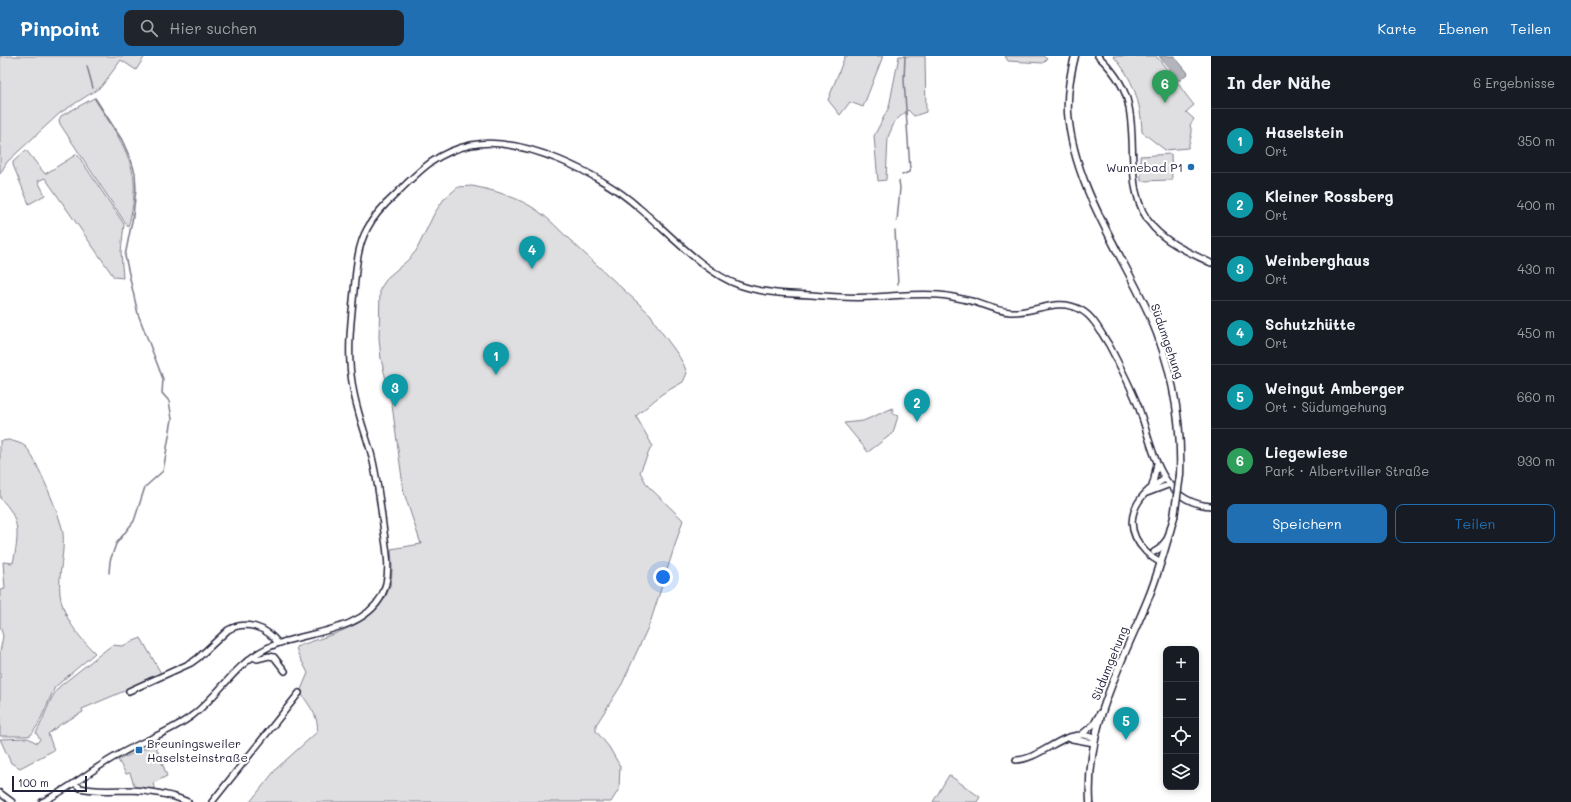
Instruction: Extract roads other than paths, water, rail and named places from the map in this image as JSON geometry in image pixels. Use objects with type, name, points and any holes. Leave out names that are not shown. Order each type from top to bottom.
[{"type":"main road","name":"Südumgehung","points":[[1074,56],[1068,89],[1068,112],[1071,136],[1084,180],[1150,317],[1170,373],[1179,429],[1180,475],[1174,517],[1164,556],[1148,600],[1111,684],[1102,711],[1091,763],[1090,802]]},
{"type":"street","points":[[1098,56],[1116,76],[1127,98],[1131,124],[1136,188],[1142,210],[1153,226],[1172,243],[1211,264]]},
{"type":"street","points":[[42,802],[59,794],[114,757],[182,724],[199,710],[237,670],[252,657],[278,643],[347,624],[363,616],[378,601],[387,581],[388,568],[386,548],[378,484],[372,456],[352,385],[350,361],[353,299],[362,238],[375,215],[423,167],[442,155],[467,146],[490,143],[516,146],[544,154],[590,174],[634,202],[711,271],[731,283],[744,287],[769,292],[854,298],[922,294],[938,295],[967,300],[1007,312],[1017,312],[1059,304],[1078,308],[1094,321],[1119,365],[1138,405],[1157,462],[1168,485],[1176,493],[1193,502],[1203,506],[1211,506]]},
{"type":"street","points":[[1157,462],[1152,486],[1136,505],[1132,522],[1136,540],[1146,552],[1161,563]]},
{"type":"street","points":[[1152,486],[1165,479]]},
{"type":"street","points":[[1147,493],[1168,485]]},
{"type":"street","points":[[1154,552],[1159,549],[1168,539]]},
{"type":"street","points":[[1146,552],[1154,552],[1164,556]]},
{"type":"street","points":[[129,691],[174,672],[191,663],[228,630],[234,627],[247,625],[261,629],[271,635],[278,643]]},
{"type":"street","points":[[252,657],[257,659],[269,656],[274,657],[285,671]]},
{"type":"street","points":[[212,802],[299,693]]},
{"type":"street","points":[[1016,760],[1024,760],[1056,743],[1081,735],[1094,724],[1102,711]]},
{"type":"street","points":[[1081,735],[1095,740]]},
{"type":"street","points":[[1069,738],[1095,740]]},
{"type":"street","points":[[75,783],[80,788],[87,790],[129,790],[157,793],[188,802]]},
{"type":"street","points":[[0,793],[12,802]]},
{"type":"waterway","points":[[902,175],[909,172],[910,169],[904,80],[905,56]]},
{"type":"waterway","points":[[87,66],[93,88]]},
{"type":"waterway","points":[[95,98],[122,140],[135,173],[136,189],[133,216],[125,256],[138,314],[163,379],[162,393],[169,401],[172,419],[163,471],[145,487],[134,521],[116,544],[110,561],[109,573]]},
{"type":"waterway","points":[[897,221],[900,188],[899,181]]},
{"type":"waterway","points":[[895,230],[898,284]]},
{"type":"place","name":"Liegewiese","points":[[1165,103]]},
{"type":"place","name":"Wunnebad P1","points":[[1191,167]]},
{"type":"place","name":"Schutzhütte","points":[[532,269]]},
{"type":"place","name":"Haselstein","points":[[496,375]]},
{"type":"place","name":"Weinberghaus","points":[[395,407]]},
{"type":"place","name":"Kleiner Rossberg","points":[[917,422]]},
{"type":"place","name":"Weingut Amberger","points":[[1126,740]]},
{"type":"place","name":"Breuningsweiler Haselsteinstraße","points":[[139,750]]}]
